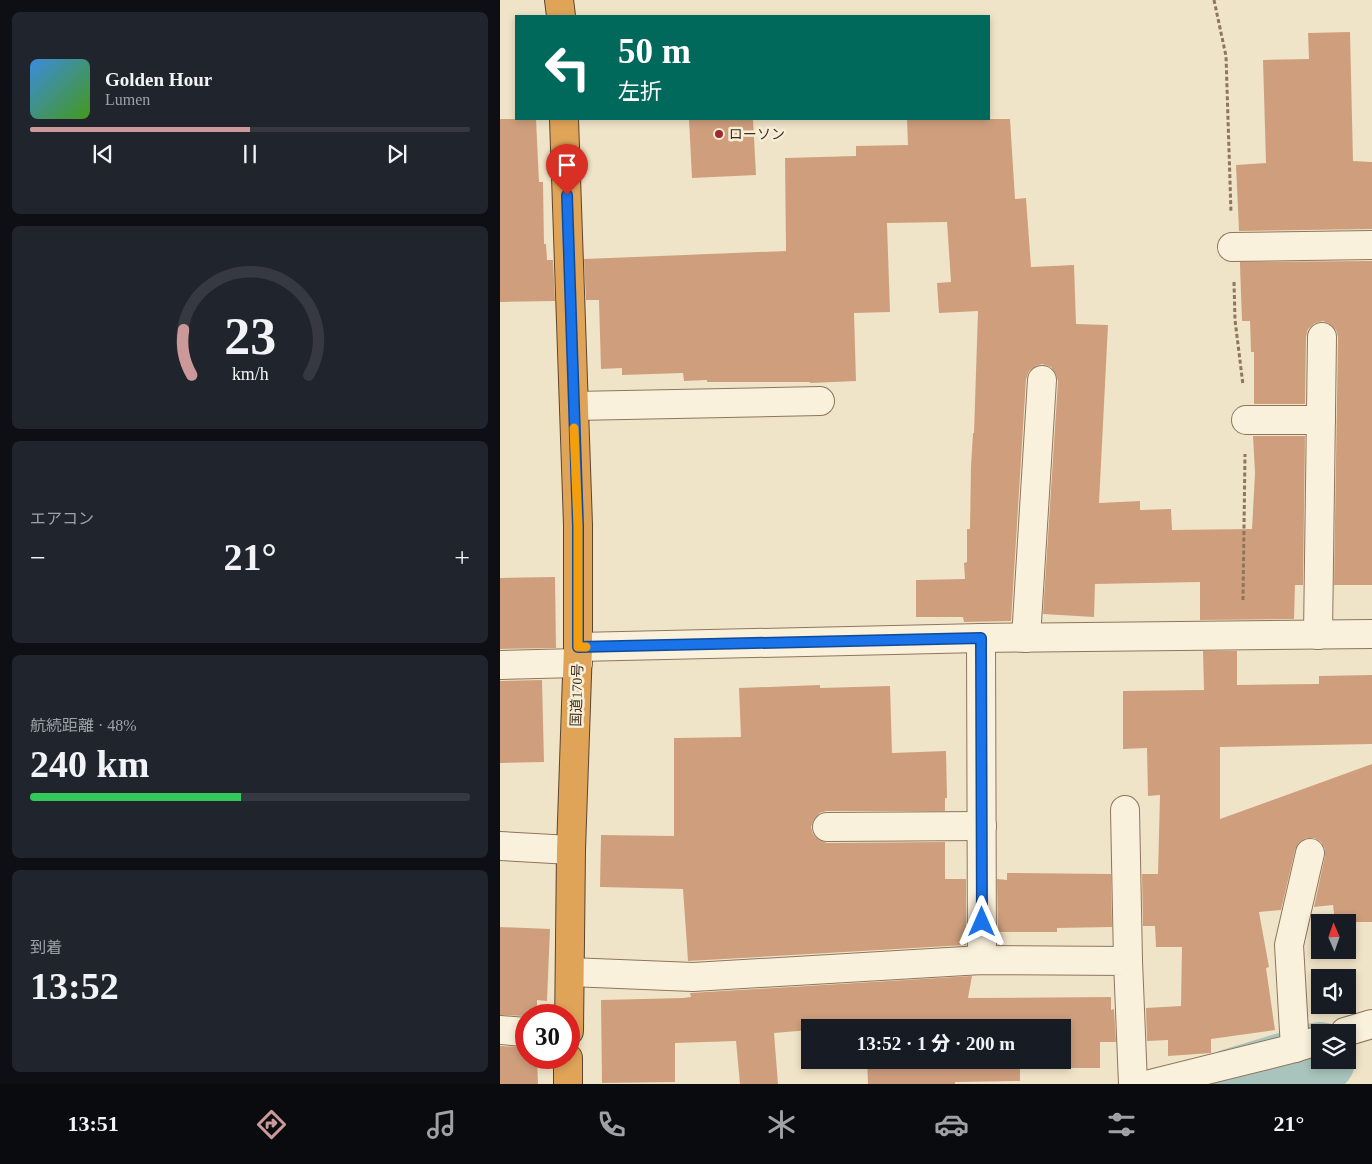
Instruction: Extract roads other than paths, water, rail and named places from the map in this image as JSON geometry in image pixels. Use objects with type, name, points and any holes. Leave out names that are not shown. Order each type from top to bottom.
[{"type":"highway","points":[[559,0],[561,15]]},
{"type":"highway","name":"国道170号","points":[[564,120],[578,526],[578,655],[569,1004]]},
{"type":"highway","points":[[568,1069],[568,1084]]},
{"type":"street","points":[[1232,247],[1372,245]]},
{"type":"street","points":[[1318,635],[1322,337]]},
{"type":"street","points":[[1026,638],[1042,380]]},
{"type":"street","points":[[574,406],[820,401]]},
{"type":"street","points":[[1246,420],[1321,420]]},
{"type":"street","points":[[500,665],[578,655],[981,638],[1372,634]]},
{"type":"street","points":[[981,638],[982,960]]},
{"type":"street","points":[[1125,810],[1133,1084]]},
{"type":"street","points":[[827,827],[982,826]]},
{"type":"street","points":[[500,846],[572,850]]},
{"type":"street","points":[[1150,1084],[1308,1044],[1289,966],[1289,945],[1310,853]]},
{"type":"street","points":[[570,972],[694,976],[982,960],[1128,961]]},
{"type":"street","points":[[1356,1029],[1372,1024]]},
{"type":"street","points":[[500,1030],[515,1031]]},
{"type":"waterway","points":[[1234,1084],[1311,1061]]},
{"type":"place","name":"ローソン","points":[[719,134]]}]
